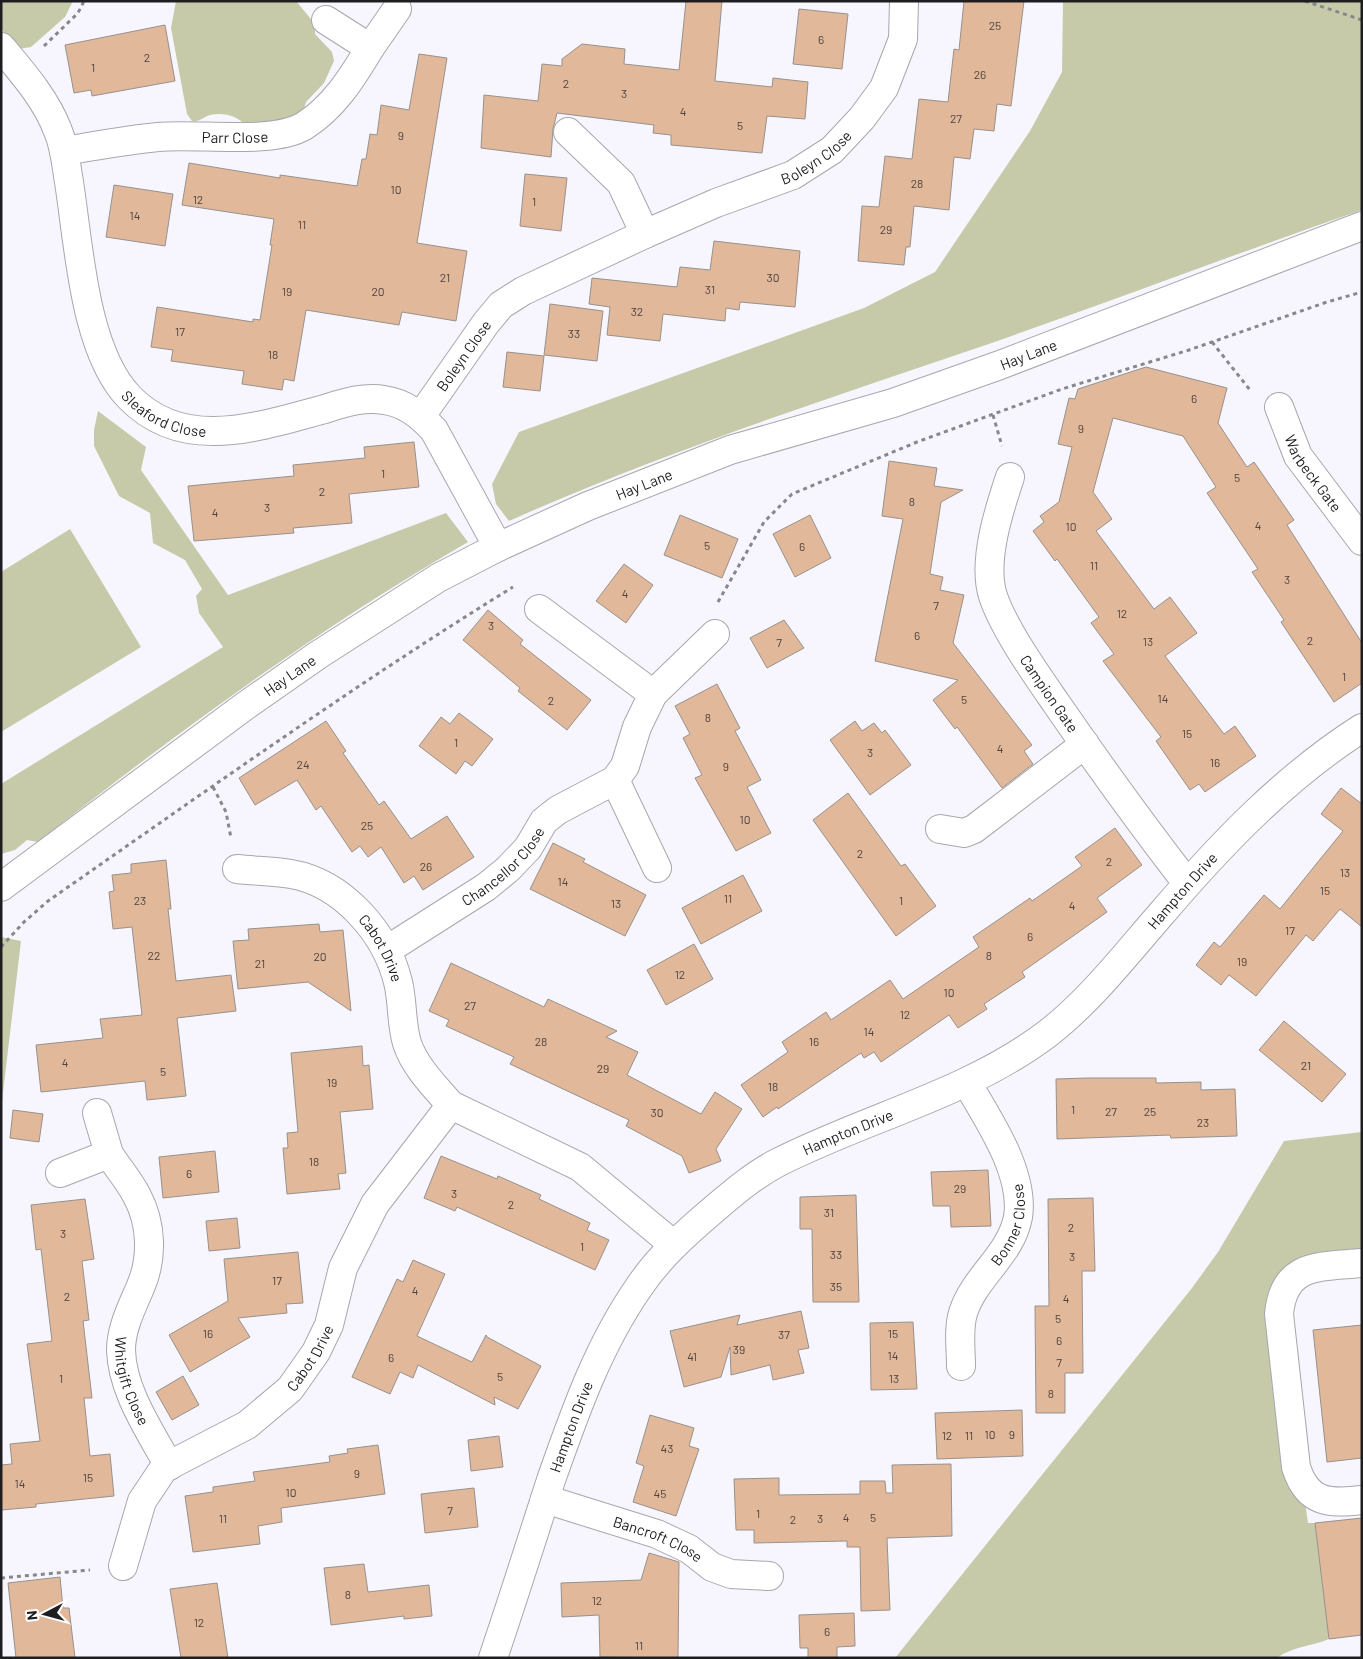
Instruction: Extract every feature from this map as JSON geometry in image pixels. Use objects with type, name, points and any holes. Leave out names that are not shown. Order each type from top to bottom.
[{"type":"street","name":"Boleyn Close","points":[[421,416],[476,337],[501,305],[522,291],[716,203],[794,175],[832,150],[862,118],[884,88],[903,39],[904,1]]},
{"type":"street","name":"Parr Close","points":[[64,151],[157,137],[269,136],[290,132],[304,126],[332,104],[397,9]]},
{"type":"street","points":[[326,20],[370,48]]},
{"type":"street","name":"Sleaford Close","points":[[1,47],[31,82],[58,130],[64,151],[93,331],[109,369],[129,397],[157,418],[183,428],[234,431],[258,427],[359,400],[384,400],[408,407],[421,416],[434,430],[498,547]]},
{"type":"street","points":[[568,132],[621,183],[645,234]]},
{"type":"street","name":"Hay Lane","points":[[1,887],[312,660],[438,578],[498,547],[588,506],[706,459],[911,396],[1000,365],[1362,226]]},
{"type":"street","name":"Warbeck Gate","points":[[1279,407],[1298,456],[1360,535]]},
{"type":"street","name":"Campion Gate","points":[[1010,478],[992,544],[990,570],[992,595],[1029,662],[1085,744],[1187,883]]},
{"type":"street","points":[[539,609],[643,686]]},
{"type":"street","points":[[657,868],[615,780],[625,766],[637,727],[643,686],[715,634]]},
{"type":"street","name":"Hampton Drive","points":[[493,1658],[545,1499],[592,1368],[640,1284],[674,1244],[733,1192],[772,1166],[841,1134],[967,1083],[1048,1033],[1095,989],[1187,883],[1232,836],[1284,786],[1337,744],[1362,728]]},
{"type":"street","points":[[940,829],[964,833],[974,829],[1085,744]]},
{"type":"street","name":"Chancellor Close","points":[[387,950],[486,887],[508,869],[528,848],[544,821],[558,810],[615,780]]},
{"type":"street","name":"Cabot Drive","points":[[237,869],[292,874],[320,884],[351,905],[375,930],[387,950],[398,982],[408,1044],[434,1086],[451,1105],[580,1167],[674,1244]]},
{"type":"street","name":"Bonner Close","points":[[961,1366],[963,1313],[974,1289],[1009,1241],[1018,1217],[1017,1189],[1006,1155],[967,1083]]},
{"type":"street","name":"Cabot Drive","points":[[123,1566],[142,1501],[164,1468],[247,1425],[290,1389],[316,1352],[329,1325],[343,1268],[375,1204],[451,1105]]},
{"type":"street","name":"Whitgift Close","points":[[97,1113],[110,1154],[136,1194],[146,1216],[150,1259],[143,1282],[125,1324],[121,1350],[126,1376],[136,1406],[169,1466]]},
{"type":"street","points":[[60,1173],[110,1154]]},
{"type":"street","points":[[1362,1263],[1311,1268],[1293,1277],[1284,1293],[1279,1314],[1296,1467],[1300,1478],[1308,1489],[1328,1502],[1362,1500]]},
{"type":"street","name":"Bancroft Close","points":[[545,1499],[658,1534],[688,1549],[712,1567],[731,1574],[769,1576]]},
{"type":"path","points":[[19,68],[63,30],[78,13],[84,1]]},
{"type":"path","points":[[1305,1],[1362,20]]},
{"type":"path","points":[[716,604],[764,522],[792,494],[917,442],[1062,388],[1212,342],[1362,292]]},
{"type":"path","points":[[1212,342],[1247,388],[1279,407]]},
{"type":"path","points":[[1,947],[24,922],[48,901],[382,670],[520,583]]},
{"type":"path","points":[[213,787],[226,812],[237,869]]},
{"type":"path","points":[[1,1578],[123,1566]]},
{"type":"green space","points":[[1,1],[73,1],[65,17],[31,47],[19,49],[1,29]]},
{"type":"green space","points":[[176,1],[296,1],[315,24],[315,34],[332,52],[334,61],[324,83],[306,102],[302,116],[246,126],[235,117],[220,114],[192,121],[187,114],[171,28]]},
{"type":"green space","points":[[1063,1],[1362,1],[1362,210],[1020,333],[680,451],[509,521],[496,504],[492,484],[519,432],[864,308],[935,272],[1030,131],[1062,72]]},
{"type":"green space","points":[[98,411],[146,447],[141,470],[228,595],[446,513],[468,542],[356,611],[247,684],[38,842],[27,840],[15,850],[1,854],[1,784],[223,647],[199,613],[196,596],[202,589],[185,560],[153,543],[150,513],[119,496],[94,446],[94,430]]},
{"type":"green space","points":[[70,529],[141,647],[1,732],[1,572]]},
{"type":"green space","points":[[1,937],[21,941],[1,1109]]},
{"type":"green space","points":[[1362,1132],[1362,1253],[1307,1259],[1268,1311],[1285,1478],[1288,1487],[1305,1502],[1308,1523],[1315,1523],[1329,1639],[1295,1649],[1277,1658],[895,1658],[1192,1288],[1218,1252],[1284,1141]]},
{"type":"building","points":[[686,1],[722,1],[715,81],[772,87],[773,78],[808,82],[805,119],[767,116],[762,153],[671,145],[671,135],[653,133],[654,125],[557,113],[553,129],[551,157],[481,148],[484,95],[538,101],[542,64],[562,66],[562,59],[582,44],[625,49],[624,64],[679,70]]},
{"type":"building","points":[[964,1],[1024,1],[1011,106],[997,104],[994,131],[974,129],[970,159],[954,157],[949,210],[914,206],[910,247],[906,247],[904,265],[858,261],[862,206],[879,207],[885,156],[912,159],[919,99],[948,102],[954,49],[959,50]]},
{"type":"building","points":[[799,9],[848,14],[842,69],[793,64]]},
{"type":"building","points":[[165,25],[175,81],[92,96],[91,90],[74,93],[65,45]]},
{"type":"building","points":[[419,54],[447,58],[417,243],[467,251],[456,321],[402,312],[399,325],[306,310],[294,381],[284,379],[282,390],[242,384],[244,371],[171,361],[173,350],[151,347],[157,307],[253,322],[253,319],[260,320],[272,245],[270,245],[274,219],[182,205],[189,163],[280,178],[280,175],[357,186],[362,159],[366,159],[370,134],[377,135],[381,105],[409,110]]},
{"type":"building","points":[[525,174],[567,178],[561,231],[520,226]]},
{"type":"building","points":[[114,185],[173,194],[165,246],[106,237]]},
{"type":"building","points":[[714,241],[800,251],[795,307],[740,302],[739,310],[726,308],[725,321],[663,314],[660,341],[607,335],[610,307],[589,304],[592,278],[677,287],[680,267],[710,270]]},
{"type":"building","points":[[550,304],[603,311],[597,361],[544,355]]},
{"type":"building","points":[[507,352],[544,356],[540,391],[503,387]]},
{"type":"building","points":[[1146,367],[1227,388],[1218,423],[1247,467],[1254,462],[1294,520],[1287,525],[1362,643],[1362,683],[1334,702],[1281,622],[1284,620],[1252,572],[1258,569],[1207,493],[1216,487],[1183,436],[1113,418],[1093,492],[1112,519],[1096,531],[1154,609],[1170,597],[1197,633],[1165,656],[1224,734],[1235,726],[1256,756],[1205,792],[1199,784],[1190,790],[1156,741],[1161,737],[1103,661],[1114,654],[1091,623],[1099,617],[1057,559],[1055,561],[1033,531],[1044,522],[1040,516],[1059,502],[1072,447],[1058,444],[1069,398],[1075,399],[1078,389]]},
{"type":"building","points":[[414,442],[419,487],[349,494],[352,523],[293,528],[294,533],[194,541],[188,486],[294,476],[293,465],[365,458],[364,447]]},
{"type":"building","points":[[889,461],[937,468],[934,486],[963,490],[941,502],[930,574],[943,577],[940,590],[964,595],[953,643],[1032,745],[1024,751],[1033,764],[1002,788],[957,727],[955,729],[933,700],[958,680],[875,661],[903,519],[882,516]]},
{"type":"building","points":[[680,515],[738,539],[722,578],[664,555]]},
{"type":"building","points":[[810,515],[831,558],[795,577],[773,534]]},
{"type":"building","points":[[624,564],[653,585],[626,623],[596,601]]},
{"type":"building","points":[[488,610],[523,640],[520,644],[591,700],[567,730],[518,691],[520,688],[463,640]]},
{"type":"building","points":[[784,620],[804,648],[767,668],[750,638]]},
{"type":"building","points":[[717,684],[740,728],[735,731],[761,780],[747,787],[771,833],[736,851],[695,778],[702,775],[683,738],[690,734],[675,706]]},
{"type":"building","points":[[459,713],[493,739],[472,766],[465,761],[456,774],[419,746],[441,717],[450,724]]},
{"type":"building","points":[[326,721],[346,751],[343,753],[379,805],[384,801],[411,839],[447,816],[474,857],[423,890],[414,876],[404,883],[381,847],[368,857],[360,846],[352,852],[321,806],[316,810],[297,780],[255,805],[239,778]]},
{"type":"building","points":[[855,721],[862,731],[874,723],[882,733],[885,730],[911,765],[870,795],[830,740]]},
{"type":"building","points":[[1341,788],[1362,804],[1362,927],[1340,909],[1313,941],[1306,935],[1256,996],[1229,975],[1221,985],[1196,965],[1214,942],[1220,947],[1264,895],[1280,909],[1343,831],[1321,814]]},
{"type":"building","points":[[848,793],[901,866],[905,864],[936,906],[896,936],[813,820]]},
{"type":"building","points":[[1115,828],[1142,865],[1097,898],[1107,912],[1022,972],[1025,977],[984,1004],[987,1009],[958,1028],[949,1015],[881,1062],[874,1052],[864,1058],[861,1053],[778,1109],[777,1107],[763,1117],[741,1085],[788,1052],[782,1042],[826,1012],[831,1020],[890,980],[903,999],[979,947],[973,937],[1030,898],[1032,901],[1082,866],[1075,857]]},
{"type":"building","points":[[553,843],[585,859],[583,862],[646,895],[625,936],[530,889]]},
{"type":"building","points":[[166,860],[171,909],[168,909],[176,981],[231,975],[236,1011],[177,1018],[186,1096],[147,1100],[145,1081],[41,1092],[36,1045],[103,1038],[100,1019],[142,1015],[132,927],[113,929],[109,892],[114,891],[112,875],[131,873],[131,864]]},
{"type":"building","points":[[743,875],[762,911],[701,944],[682,908]]},
{"type":"building","points":[[319,924],[320,932],[343,930],[351,1011],[308,982],[238,989],[233,941],[249,940],[248,929]]},
{"type":"building","points":[[694,944],[713,979],[666,1005],[647,970]]},
{"type":"building","points":[[451,963],[544,1007],[548,999],[617,1031],[606,1037],[638,1052],[627,1075],[701,1114],[715,1092],[742,1109],[716,1149],[721,1161],[689,1173],[682,1156],[626,1126],[629,1120],[510,1064],[514,1057],[446,1026],[449,1020],[429,1011]]},
{"type":"building","points":[[1284,1021],[1346,1074],[1322,1102],[1259,1050]]},
{"type":"building","points":[[362,1046],[363,1066],[369,1065],[373,1109],[340,1112],[346,1173],[338,1174],[340,1189],[287,1194],[283,1148],[288,1148],[287,1133],[298,1132],[291,1053]]},
{"type":"building","points":[[1156,1078],[1156,1083],[1201,1082],[1201,1090],[1235,1089],[1237,1136],[1171,1138],[1170,1135],[1057,1139],[1056,1079]]},
{"type":"building","points":[[13,1110],[43,1114],[39,1142],[10,1138]]},
{"type":"building","points":[[215,1151],[219,1192],[163,1198],[159,1157]]},
{"type":"building","points":[[441,1156],[497,1179],[498,1176],[541,1195],[539,1199],[590,1223],[587,1230],[609,1240],[595,1270],[457,1207],[455,1211],[424,1198]]},
{"type":"building","points":[[988,1170],[991,1226],[951,1227],[950,1206],[933,1206],[931,1172]]},
{"type":"building","points":[[856,1195],[859,1302],[813,1302],[812,1229],[800,1229],[800,1197]]},
{"type":"building","points":[[1093,1198],[1095,1271],[1082,1271],[1083,1373],[1065,1373],[1065,1413],[1036,1413],[1035,1306],[1049,1306],[1048,1199]]},
{"type":"building","points":[[85,1199],[94,1259],[82,1261],[89,1320],[83,1321],[92,1398],[84,1398],[90,1456],[110,1454],[114,1496],[36,1504],[36,1507],[1,1510],[1,1465],[12,1464],[10,1444],[40,1441],[27,1344],[52,1341],[41,1249],[36,1250],[31,1205]]},
{"type":"building","points":[[237,1218],[240,1248],[209,1251],[206,1221]]},
{"type":"building","points":[[298,1252],[303,1303],[286,1304],[287,1313],[238,1318],[250,1337],[190,1372],[169,1335],[228,1301],[224,1259]]},
{"type":"building","points":[[413,1260],[445,1274],[417,1336],[472,1362],[486,1335],[541,1366],[518,1409],[494,1397],[495,1405],[418,1365],[413,1378],[400,1372],[390,1394],[352,1377],[397,1279],[403,1282]]},
{"type":"building","points":[[801,1311],[809,1348],[798,1350],[804,1373],[773,1380],[770,1365],[731,1375],[730,1347],[721,1377],[684,1387],[670,1331],[740,1315],[737,1325]]},
{"type":"building","points":[[913,1322],[917,1389],[871,1390],[870,1323]]},
{"type":"building","points":[[1362,1325],[1362,1458],[1327,1462],[1313,1330]]},
{"type":"building","points":[[183,1376],[199,1405],[172,1420],[156,1392]]},
{"type":"building","points":[[1022,1410],[1023,1456],[937,1459],[935,1413]]},
{"type":"building","points":[[650,1415],[694,1428],[689,1446],[699,1449],[676,1516],[633,1502],[644,1466],[636,1463]]},
{"type":"building","points":[[499,1436],[503,1467],[471,1471],[468,1440]]},
{"type":"building","points":[[378,1445],[385,1494],[281,1508],[282,1522],[258,1526],[260,1544],[193,1552],[185,1496],[213,1492],[213,1487],[255,1481],[253,1472],[330,1462],[329,1456],[348,1453],[347,1449]]},
{"type":"building","points":[[951,1464],[952,1536],[887,1538],[890,1610],[861,1611],[860,1547],[847,1547],[847,1541],[754,1543],[754,1530],[736,1530],[734,1479],[779,1478],[779,1495],[860,1494],[860,1481],[885,1481],[886,1493],[893,1493],[892,1465]]},
{"type":"building","points":[[474,1488],[478,1527],[425,1533],[421,1494]]},
{"type":"building","points":[[1362,1518],[1362,1635],[1329,1639],[1315,1523]]},
{"type":"building","points":[[649,1553],[679,1562],[678,1658],[600,1657],[599,1615],[562,1617],[561,1583],[641,1580]]},
{"type":"building","points":[[364,1564],[368,1592],[429,1585],[432,1616],[404,1619],[404,1616],[331,1625],[324,1568]]},
{"type":"building","points":[[60,1577],[63,1608],[69,1608],[75,1658],[16,1658],[8,1583]]},
{"type":"building","points":[[217,1583],[228,1658],[181,1658],[170,1589]]},
{"type":"building","points":[[854,1613],[855,1646],[837,1647],[837,1658],[808,1658],[808,1648],[800,1648],[799,1615]]}]
